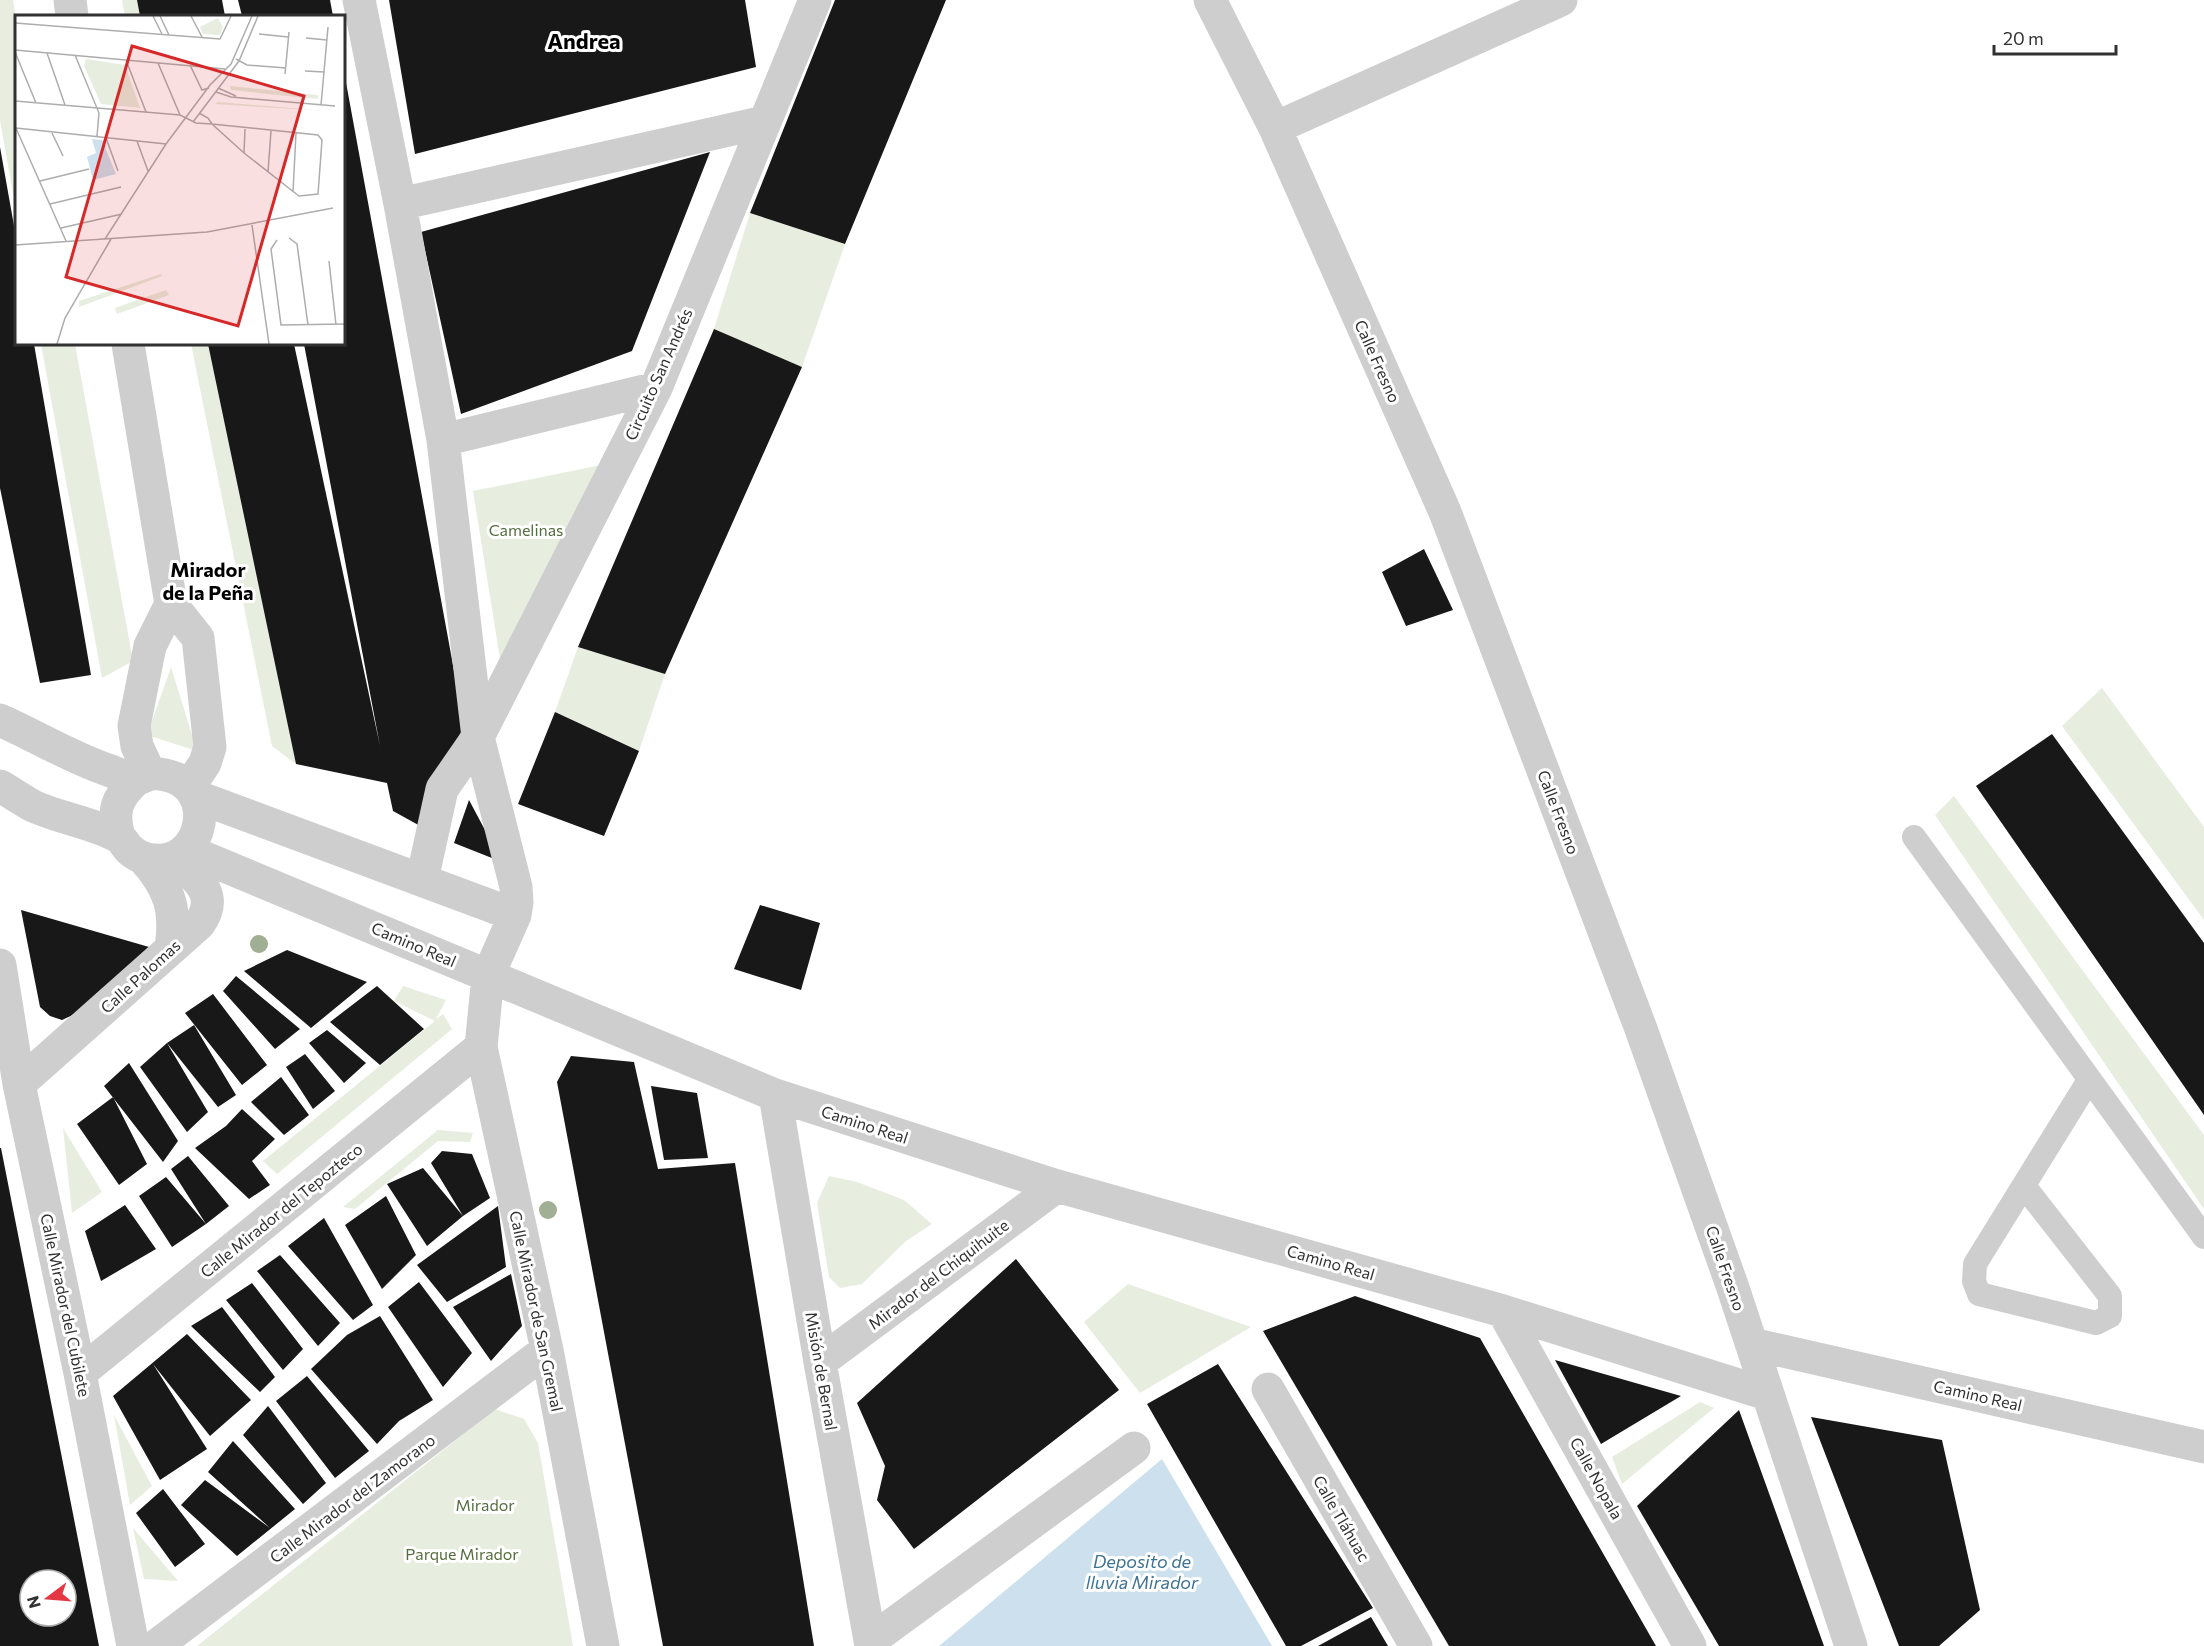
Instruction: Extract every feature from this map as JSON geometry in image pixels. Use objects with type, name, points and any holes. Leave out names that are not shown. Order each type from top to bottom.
[{"type":"street","points":[[70,0],[72,15]]},
{"type":"street","points":[[359,0],[400,204],[443,440],[478,737],[516,887],[515,915],[488,976]]},
{"type":"street","name":"Circuito San Andrés","points":[[422,880],[442,789],[478,737],[656,388],[815,0]]},
{"type":"street","name":"Calle Fresno","points":[[1210,0],[1275,128],[1445,512],[1641,1029],[1752,1344],[1851,1646]]},
{"type":"street","points":[[1275,128],[1561,0]]},
{"type":"street","points":[[400,204],[764,122]]},
{"type":"street","points":[[128,345],[171,604],[198,638],[210,747],[192,792]]},
{"type":"street","points":[[443,440],[656,388]]},
{"type":"street","points":[[143,777],[134,726],[150,646],[171,604]]},
{"type":"street","points":[[0,720],[81,761],[143,777],[165,775],[180,780],[192,792],[200,810],[200,825],[195,838],[156,850],[115,821],[117,805],[124,791],[143,777]]},
{"type":"street","name":"Camino Real","points":[[0,786],[32,805],[488,976],[775,1095],[1057,1186],[1503,1311],[1767,1394]]},
{"type":"street","points":[[192,792],[515,915]]},
{"type":"street","name":"Calle Palomas","points":[[19,1084],[199,924],[207,913],[208,899],[202,885],[156,850]]},
{"type":"street","name":"Calle Mirador del Cubilete","points":[[0,965],[19,1084],[80,1373],[133,1646]]},
{"type":"street","name":"Calle Mirador de San Gremal","points":[[488,976],[481,1047],[547,1350],[603,1646]]},
{"type":"street","name":"Calle Mirador del Tepozteco","points":[[80,1373],[481,1047]]},
{"type":"street","name":"Misión de Bernal","points":[[775,1095],[871,1643]]},
{"type":"street","name":"Mirador del Chiquihuite","points":[[820,1362],[1057,1186]]},
{"type":"street","name":"Calle Nopala","points":[[1503,1311],[1690,1646]]},
{"type":"street","name":"Camino Real","points":[[1752,1344],[2204,1447]]},
{"type":"street","name":"Calle Mirador del Zamorano","points":[[156,1646],[547,1350]]},
{"type":"street","name":"Calle Tláhuac","points":[[1268,1389],[1416,1646]]},
{"type":"street","points":[[871,1643],[1134,1448]]},
{"type":"lane","points":[[1914,837],[2204,1238]]},
{"type":"lane","points":[[2024,1186],[2110,1296],[2110,1316],[2096,1323],[1979,1294],[1974,1281],[1975,1264],[2090,1080]]},
{"type":"green space","points":[[0,0],[13,0],[16,15],[15,205],[0,120]]},
{"type":"green space","points":[[122,0],[148,0],[151,15],[125,15]]},
{"type":"green space","points":[[750,213],[845,244],[802,367],[714,329]]},
{"type":"green space","points":[[41,345],[75,345],[133,661],[102,678]]},
{"type":"green space","points":[[191,345],[214,345],[296,764],[272,746]]},
{"type":"green space","name":"Camelinas","points":[[611,463],[503,677],[473,491]]},
{"type":"green space","points":[[578,647],[665,674],[639,751],[555,712]]},
{"type":"green space","points":[[171,667],[197,751],[147,735]]},
{"type":"green space","points":[[2102,688],[2204,827],[2204,920],[2062,726]]},
{"type":"green space","points":[[1954,796],[2204,1135],[2204,1209],[1935,815]]},
{"type":"green space","points":[[403,986],[446,1000],[436,1019],[443,1014],[452,1029],[277,1174],[263,1161],[435,1021],[394,1001]]},
{"type":"green space","points":[[63,1128],[102,1192],[72,1213]]},
{"type":"green space","points":[[438,1130],[473,1133],[470,1142],[438,1141],[355,1209],[343,1207]]},
{"type":"green space","points":[[829,1176],[857,1182],[904,1200],[932,1224],[906,1241],[862,1284],[840,1288],[829,1277],[817,1203]]},
{"type":"green space","points":[[1128,1284],[1251,1327],[1140,1393],[1084,1322]]},
{"type":"green space","points":[[1700,1402],[1714,1408],[1622,1484],[1612,1457]]},
{"type":"green space","name":"Parque Mirador","points":[[495,1409],[524,1419],[538,1443],[573,1646],[197,1646]]},
{"type":"green space","points":[[114,1415],[152,1486],[130,1505]]},
{"type":"green space","points":[[133,1528],[178,1581],[144,1579]]},
{"type":"water","name":"Deposito de lluvia Mirador","points":[[1162,1459],[1272,1646],[939,1646]]},
{"type":"building","points":[[137,0],[222,0],[225,15],[140,15]]},
{"type":"building","points":[[238,0],[330,0],[333,15],[242,15]]},
{"type":"building","points":[[389,0],[745,0],[756,67],[415,154]]},
{"type":"building","points":[[835,0],[946,0],[845,244],[750,213]]},
{"type":"building","points":[[345,77],[464,725],[422,827],[393,811],[387,783],[296,764],[208,345],[294,345],[380,746],[304,345],[345,345]]},
{"type":"building","points":[[0,147],[15,231],[15,345],[34,345],[91,675],[40,683],[0,488]]},
{"type":"building","points":[[710,152],[632,351],[461,414],[421,232]]},
{"type":"building","points":[[714,329],[802,367],[665,674],[578,647]]},
{"type":"building","points":[[1424,549],[1453,610],[1406,626],[1382,572]]},
{"type":"building","points":[[555,712],[639,751],[604,836],[518,804]]},
{"type":"building","points":[[2052,734],[2204,943],[2204,1115],[1976,786]]},
{"type":"building","points":[[469,800],[502,862],[454,843]]},
{"type":"building","points":[[760,905],[820,923],[801,990],[734,969]]},
{"type":"building","points":[[21,910],[156,949],[75,1014],[62,1020],[50,1016],[40,1007]]},
{"type":"building","points":[[287,950],[367,982],[311,1028],[244,971]]},
{"type":"building","points":[[236,976],[300,1029],[275,1049],[223,991]]},
{"type":"building","points":[[377,986],[424,1029],[380,1065],[330,1022]]},
{"type":"building","points":[[213,994],[267,1065],[242,1085],[185,1013]]},
{"type":"building","points":[[194,1025],[236,1095],[218,1107],[167,1043]]},
{"type":"building","points":[[327,1030],[366,1063],[344,1083],[309,1043]]},
{"type":"building","points":[[167,1043],[208,1112],[187,1132],[140,1067]]},
{"type":"building","points":[[305,1054],[335,1091],[313,1109],[286,1067]]},
{"type":"building","points":[[571,1056],[634,1062],[658,1169],[735,1163],[814,1646],[663,1646],[557,1082]]},
{"type":"building","points":[[129,1063],[178,1141],[163,1162],[104,1086]]},
{"type":"building","points":[[281,1077],[309,1115],[284,1135],[251,1102]]},
{"type":"building","points":[[651,1086],[697,1093],[708,1158],[664,1160]]},
{"type":"building","points":[[113,1097],[147,1164],[119,1185],[77,1124]]},
{"type":"building","points":[[242,1109],[275,1139],[252,1161],[270,1185],[249,1199],[195,1148],[226,1126]]},
{"type":"building","points":[[0,1148],[1,1148],[99,1646],[0,1646]]},
{"type":"building","points":[[442,1151],[472,1154],[490,1198],[463,1216],[431,1163]]},
{"type":"building","points":[[188,1156],[229,1206],[206,1224],[171,1169]]},
{"type":"building","points":[[423,1168],[463,1216],[427,1246],[387,1184]]},
{"type":"building","points":[[166,1177],[206,1224],[172,1247],[139,1196]]},
{"type":"building","points":[[386,1196],[416,1255],[382,1289],[345,1225]]},
{"type":"building","points":[[125,1205],[156,1249],[101,1281],[85,1231]]},
{"type":"building","points":[[498,1206],[506,1267],[447,1302],[417,1265]]},
{"type":"building","points":[[324,1218],[373,1305],[353,1320],[288,1246]]},
{"type":"building","points":[[280,1255],[340,1323],[318,1346],[257,1271]]},
{"type":"building","points":[[1016,1259],[1119,1390],[914,1549],[877,1500],[885,1466],[857,1403]]},
{"type":"building","points":[[511,1274],[522,1326],[491,1361],[453,1307]]},
{"type":"building","points":[[419,1282],[472,1353],[443,1387],[388,1307]]},
{"type":"building","points":[[252,1283],[303,1349],[283,1370],[226,1300]]},
{"type":"building","points":[[1355,1296],[1480,1338],[1656,1646],[1449,1646],[1263,1331]]},
{"type":"building","points":[[222,1307],[275,1377],[260,1392],[191,1326]]},
{"type":"building","points":[[380,1316],[433,1400],[399,1421],[377,1444],[311,1369],[347,1335]]},
{"type":"building","points":[[187,1334],[251,1400],[210,1436],[153,1364],[207,1449],[160,1480],[113,1396]]},
{"type":"building","points":[[1555,1360],[1681,1396],[1601,1444]]},
{"type":"building","points":[[1218,1364],[1373,1608],[1301,1646],[1286,1646],[1147,1404]]},
{"type":"building","points":[[307,1376],[369,1451],[335,1478],[276,1401]]},
{"type":"building","points":[[268,1406],[326,1483],[303,1504],[243,1435]]},
{"type":"building","points":[[1739,1410],[1824,1646],[1719,1646],[1637,1506]]},
{"type":"building","points":[[1811,1417],[1942,1440],[1980,1610],[1939,1646],[1899,1646]]},
{"type":"building","points":[[233,1441],[295,1509],[237,1556],[181,1505],[205,1480],[270,1528],[208,1472]]},
{"type":"building","points":[[163,1489],[205,1544],[175,1567],[136,1513]]},
{"type":"building","points":[[1371,1617],[1388,1646],[1318,1646]]},
{"type":"district","name":"Andrea","points":[[584,40]]},
{"type":"district","name":"Mirador de la Peña","points":[[208,580]]},
{"type":"park label","name":"Mirador","points":[[485,1504]]}]
